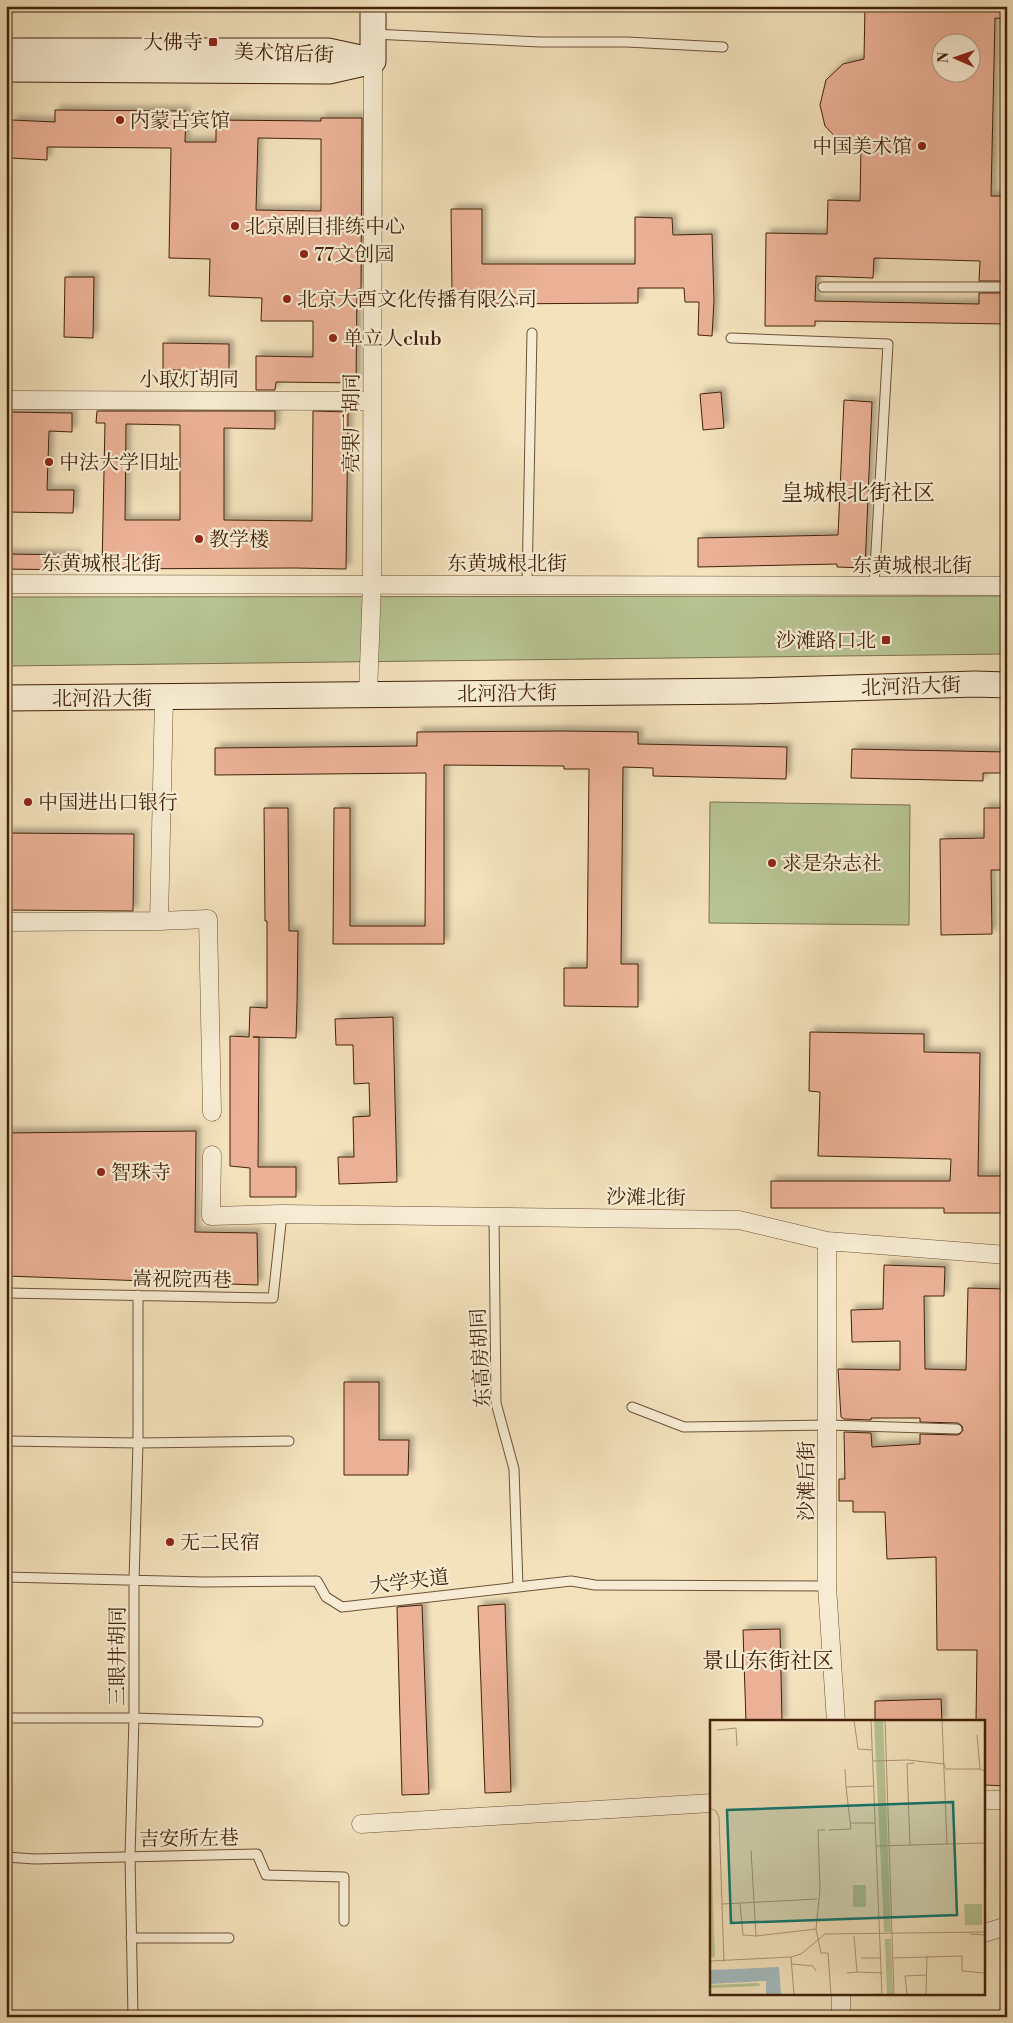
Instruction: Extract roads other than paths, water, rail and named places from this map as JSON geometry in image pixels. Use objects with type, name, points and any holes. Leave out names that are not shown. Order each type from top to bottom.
[{"type":"main road","points":[[373,6],[373,61]]},
{"type":"main road","name":"美术馆后街","points":[[6,51],[328,51],[373,61]]},
{"type":"main road","name":"美术馆后街","points":[[6,69],[329,71],[373,61]]},
{"type":"main road","name":"北河沿大街","points":[[6,698],[751,691],[975,684],[1007,685]]},
{"type":"street","name":"亮果厂胡同","points":[[368,694],[372,584],[373,61]]},
{"type":"street","name":"小取灯胡同","points":[[6,400],[372,400]]},
{"type":"street","name":"东黄城根北街","points":[[6,584],[1007,586]]},
{"type":"street","points":[[159,921],[164,698]]},
{"type":"street","points":[[6,922],[208,919],[212,1112]]},
{"type":"street","name":"沙滩北街","points":[[212,1155],[211,1216],[282,1214],[739,1220],[827,1241],[1007,1254]]},
{"type":"street","name":"沙滩后街","points":[[827,1241],[827,1586],[836,1720]]},
{"type":"street","points":[[986,1800],[1007,1800]]},
{"type":"street","points":[[361,1824],[710,1803]]},
{"type":"street","points":[[986,1932],[1007,1926]]},
{"type":"street","points":[[841,1996],[841,2017]]},
{"type":"lane","points":[[373,34],[540,42],[627,42],[723,47]]},
{"type":"lane","points":[[823,287],[1007,287]]},
{"type":"lane","points":[[527,584],[532,334]]},
{"type":"lane","points":[[731,338],[888,344],[874,586]]},
{"type":"lane","name":"嵩祝院西巷","points":[[6,1293],[273,1298],[282,1214]]},
{"type":"lane","name":"东高房胡同","points":[[494,1217],[496,1403],[514,1469],[518,1586]]},
{"type":"lane","name":"三眼井胡同","points":[[134,2017],[130,1856],[138,1443],[138,1295]]},
{"type":"lane","points":[[632,1407],[684,1427],[828,1425],[957,1429]]},
{"type":"lane","points":[[6,1441],[138,1443],[289,1441]]},
{"type":"lane","name":"大学夹道","points":[[6,1577],[317,1582],[326,1596],[342,1607],[518,1586],[571,1582],[595,1585],[827,1586]]},
{"type":"lane","points":[[6,1718],[134,1718],[258,1722]]},
{"type":"lane","name":"吉安所左巷","points":[[6,1858],[256,1854],[266,1875],[344,1877],[344,1921]]},
{"type":"lane","points":[[131,1938],[229,1938]]},
{"type":"place","name":"大佛寺","points":[[213,42]]},
{"type":"place","name":"内蒙古宾馆","points":[[120,120]]},
{"type":"place","name":"中国美术馆","points":[[922,146]]},
{"type":"place","name":"北京剧目排练中心","points":[[235,226]]},
{"type":"place","name":"77文创园","points":[[304,254]]},
{"type":"place","name":"北京大酉文化传播有限公司","points":[[287,299]]},
{"type":"place","name":"单立人club","points":[[333,338]]},
{"type":"place","name":"中法大学旧址","points":[[49,462]]},
{"type":"place","name":"教学楼","points":[[199,539]]},
{"type":"place","name":"沙滩路口北","points":[[886,640]]},
{"type":"place","name":"中国进出口银行","points":[[28,802]]},
{"type":"place","name":"求是杂志社","points":[[772,863]]},
{"type":"place","name":"智珠寺","points":[[101,1172]]},
{"type":"place","name":"无二民宿","points":[[170,1542]]},
{"type":"district","name":"皇城根北街社区","points":[[858,492]]},
{"type":"district","name":"景山东街社区","points":[[768,1660]]}]
